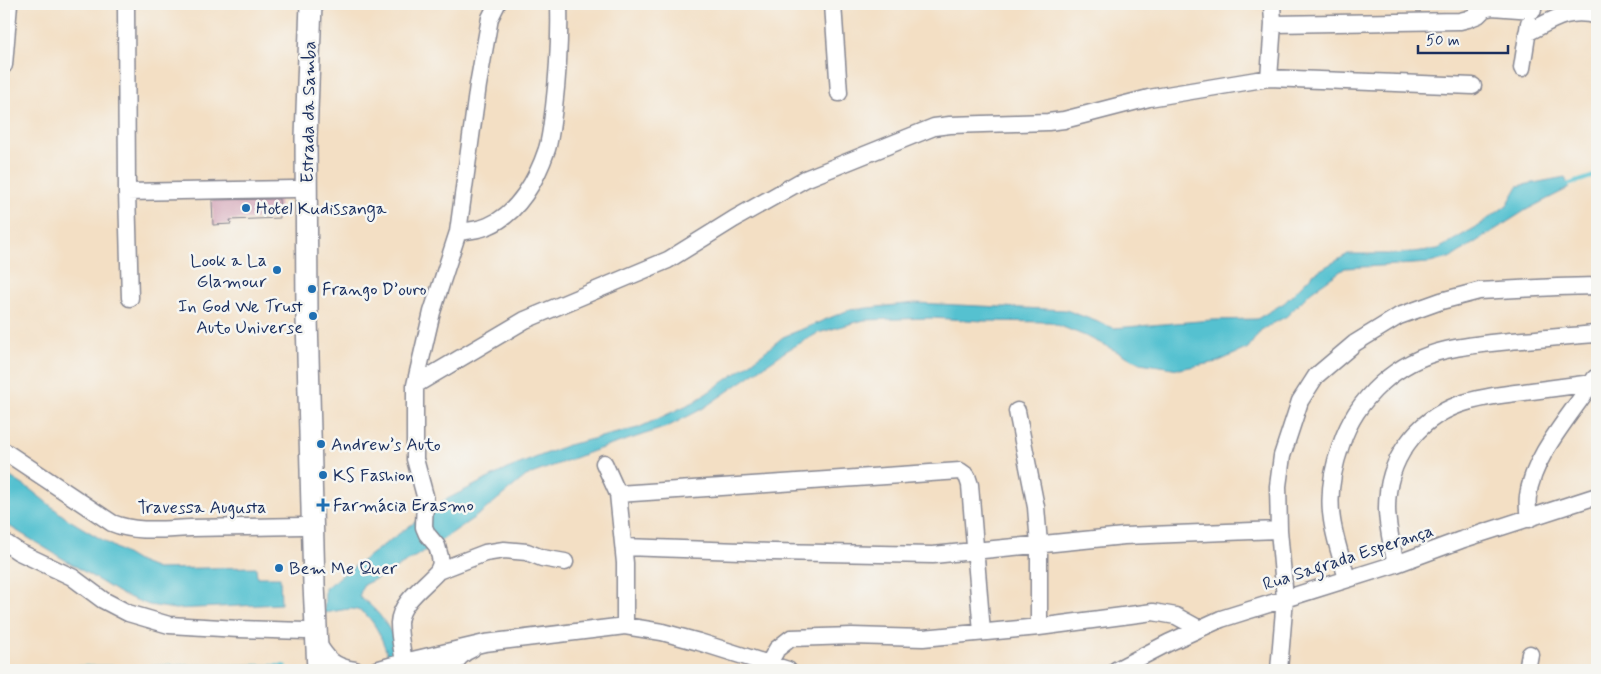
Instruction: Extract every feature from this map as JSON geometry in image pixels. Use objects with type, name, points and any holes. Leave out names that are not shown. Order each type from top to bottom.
[{"type":"main road","name":"Estrada da Samba","points":[[298,4],[295,189],[296,301],[301,420],[302,526],[308,584]]},
{"type":"main road","name":"Estrada da Samba","points":[[307,670],[310,627],[308,584],[306,137],[310,4]]},
{"type":"main road","name":"Estrada da Samba","points":[[310,627],[318,670]]},
{"type":"street","points":[[4,64],[9,4]]},
{"type":"street","points":[[126,4],[127,192],[130,298]]},
{"type":"street","points":[[400,666],[400,616],[406,605],[438,571],[441,564],[432,539],[424,527],[425,496],[415,459],[415,385],[432,312],[458,232],[480,76],[490,18],[497,4]]},
{"type":"street","points":[[458,232],[473,231],[489,226],[507,214],[518,205],[540,167],[548,148],[558,75],[559,4]]},
{"type":"street","points":[[832,4],[839,93]]},
{"type":"street","points":[[1269,78],[1273,24],[1272,4]]},
{"type":"street","points":[[1273,24],[1460,21],[1478,15],[1484,9],[1492,6],[1535,7],[1527,33],[1522,68]]},
{"type":"street","points":[[1527,33],[1562,16],[1575,12],[1585,12],[1597,16]]},
{"type":"street","points":[[415,385],[526,320],[668,260],[734,219],[805,179],[934,127],[1064,120],[1149,98],[1269,78],[1473,86]]},
{"type":"street","points":[[127,192],[295,189]]},
{"type":"street","points":[[1279,670],[1285,598],[1279,530],[1278,486],[1282,456],[1300,401],[1316,376],[1355,343],[1399,316],[1441,301],[1479,291],[1557,286],[1597,286]]},
{"type":"street","points":[[1346,579],[1332,519],[1332,489],[1336,458],[1346,428],[1365,399],[1389,376],[1415,360],[1445,350],[1477,344],[1597,334]]},
{"type":"street","points":[[1529,519],[1528,496],[1535,468],[1594,378]]},
{"type":"street","points":[[1396,564],[1388,522],[1389,490],[1393,472],[1401,453],[1425,423],[1442,411],[1461,403],[1493,395],[1594,378]]},
{"type":"street","points":[[1017,411],[1036,507],[1039,544],[1039,627]]},
{"type":"street","name":"Travessa Augusta","points":[[4,451],[112,523],[120,526],[165,529],[302,526]]},
{"type":"street","points":[[604,463],[618,494],[624,547],[625,626]]},
{"type":"street","points":[[618,494],[960,471],[967,476],[970,485],[982,632]]},
{"type":"street","name":"Rua Sagrada Esperança","points":[[1116,670],[1198,628],[1221,619],[1396,564],[1462,540],[1597,496]]},
{"type":"street","points":[[624,547],[933,555],[1124,536],[1279,530]]},
{"type":"street","points":[[4,542],[19,552],[72,578],[103,600],[136,616],[169,625],[310,627],[323,654],[334,665],[355,670]]},
{"type":"street","points":[[438,571],[485,553],[504,550],[527,552],[542,558],[565,562]]},
{"type":"street","points":[[769,663],[777,649],[791,638],[852,636],[923,638],[1039,627],[1153,612],[1176,616],[1198,628]]},
{"type":"street","points":[[376,670],[400,666],[485,643],[625,626],[662,632],[788,670]]},
{"type":"street","points":[[451,670],[458,659],[466,652],[485,643]]},
{"type":"street","points":[[434,670],[446,656],[456,651]]},
{"type":"street","points":[[1526,670],[1530,654]]},
{"type":"water","points":[[1565,177],[1569,188],[1526,210],[1452,257],[1430,263],[1345,268],[1312,291],[1287,316],[1261,330],[1248,348],[1217,362],[1179,369],[1140,363],[1088,337],[1050,322],[932,318],[864,320],[818,333],[786,351],[702,409],[667,427],[593,451],[526,476],[481,513],[439,542],[390,572],[363,585],[359,597],[367,602],[379,615],[390,630],[403,654],[389,658],[372,621],[360,611],[349,609],[324,613],[325,588],[445,500],[507,469],[568,445],[638,428],[694,402],[748,365],[783,337],[849,310],[915,303],[1066,310],[1114,328],[1212,320],[1257,319],[1284,303],[1313,274],[1348,254],[1395,254],[1438,249],[1478,226],[1507,205],[1518,186]]},
{"type":"water","points":[[4,473],[31,490],[66,518],[139,562],[157,569],[256,567],[257,577],[280,577],[281,604],[175,609],[149,605],[121,594],[4,523]]},
{"type":"building","name":"Hotel Kudissanga","points":[[279,199],[280,218],[230,220],[231,224],[213,225],[212,200]]},
{"type":"waterway","points":[[1564,186],[1597,175]]},
{"type":"waterway","points":[[4,668],[285,666]]},
{"type":"place","name":"Hotel Kudissanga","points":[[246,208]]},
{"type":"place","name":"Look a La Glamour","points":[[277,270]]},
{"type":"place","name":"Frango D’ouro","points":[[312,289]]},
{"type":"place","name":"In God We Trust Auto Universe","points":[[313,316]]},
{"type":"place","name":"Andrew’s Auto","points":[[321,444]]},
{"type":"place","name":"KS Fashion","points":[[323,475]]},
{"type":"place","name":"Farmácia Erasmo","points":[[323,505]]},
{"type":"place","name":"Bem Me Quer","points":[[279,568]]}]
